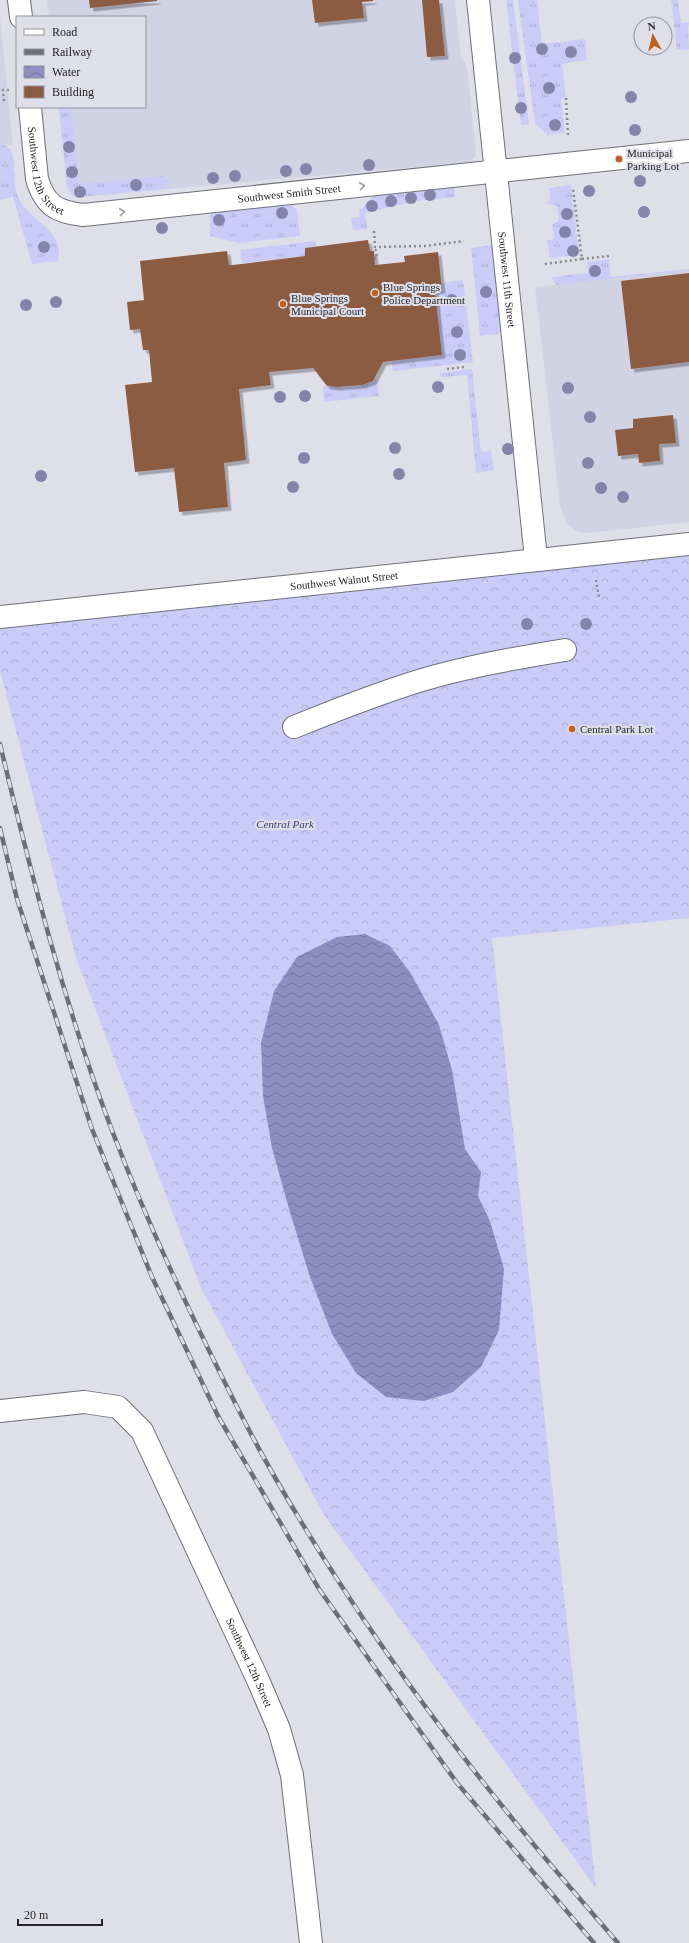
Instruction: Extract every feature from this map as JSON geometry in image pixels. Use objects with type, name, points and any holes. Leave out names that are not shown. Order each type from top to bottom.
[{"type":"street","points":[[19,0],[20,16]]},
{"type":"street","name":"Southwest 11th Street","points":[[478,0],[536,559]]},
{"type":"street","name":"Southwest 12th Street","points":[[30,108],[37,179],[40,190],[50,205],[63,212],[83,216]]},
{"type":"street","name":"Southwest Smith Street","points":[[83,216],[689,151]]},
{"type":"street","name":"Southwest Walnut Street","points":[[0,617],[536,559],[689,544]]},
{"type":"street","points":[[294,727],[371,697],[423,679],[494,662],[565,650]]},
{"type":"street","name":"Southwest 12th Street","points":[[0,1410],[84,1402],[118,1407],[142,1431],[258,1680],[279,1729],[292,1775],[311,1943]]},
{"type":"path","points":[[566,98],[568,136]]},
{"type":"path","points":[[573,188],[582,259]]},
{"type":"path","points":[[374,231],[377,258],[374,258]]},
{"type":"path","points":[[375,246],[425,246],[464,241]]},
{"type":"path","points":[[545,264],[608,256]]},
{"type":"path","points":[[447,369],[464,367]]},
{"type":"path","points":[[596,580],[599,597]]},
{"type":"shaded area","points":[[47,0],[455,0],[461,59],[465,62],[468,73],[476,156],[469,162],[460,163],[78,197],[73,196],[67,187],[59,108],[146,108],[146,16],[49,16]]},
{"type":"shaded area","points":[[0,16],[13,145],[0,146]]},
{"type":"shaded area","points":[[689,270],[689,522],[588,533],[576,531],[567,523],[560,506],[535,287]]},
{"type":"green space","points":[[506,0],[513,0],[529,124],[521,125]]},
{"type":"green space","points":[[518,0],[537,0],[542,44],[585,39],[587,60],[562,64],[566,98],[561,99],[565,133],[548,135],[535,123]]},
{"type":"green space","points":[[671,0],[678,0],[681,23],[689,22],[689,49],[687,50],[677,49]]},
{"type":"green space","points":[[59,108],[71,108],[79,184],[164,176],[168,180],[169,187],[165,189],[78,197],[73,196],[67,187]]},
{"type":"green space","points":[[0,144],[8,147],[12,152],[15,182],[19,199],[24,207],[46,227],[57,242],[59,251],[58,261],[32,264],[13,197],[0,200]]},
{"type":"green space","points":[[571,185],[579,255],[550,258],[547,240],[554,239],[552,224],[559,221],[557,206],[546,203],[550,200],[549,188]]},
{"type":"green space","points":[[454,187],[455,197],[417,201],[365,213],[367,229],[353,230],[351,218],[360,217],[359,209],[362,209],[373,196]]},
{"type":"green space","points":[[287,204],[297,209],[300,236],[239,243],[210,236],[210,216],[214,213]]},
{"type":"green space","points":[[316,241],[316,246],[305,248],[305,256],[242,263],[240,250]]},
{"type":"green space","points":[[494,245],[502,331],[497,334],[480,336],[471,248]]},
{"type":"green space","points":[[609,259],[611,277],[689,270],[556,285],[551,277],[588,273],[587,262]]},
{"type":"green space","points":[[463,280],[473,362],[393,371],[392,361],[442,355],[435,291],[442,290],[441,283]]},
{"type":"green space","points":[[472,369],[481,452],[491,451],[494,470],[476,473],[467,375],[441,377],[440,373]]},
{"type":"green space","points":[[377,379],[379,396],[324,402],[323,386],[350,386],[363,384]]},
{"type":"green space","name":"Central Park","points":[[689,544],[689,918],[492,938],[596,1888],[324,1515],[201,1288],[76,958],[0,671],[0,617]]},
{"type":"water","points":[[365,934],[390,946],[410,972],[439,1025],[452,1070],[465,1149],[481,1172],[478,1196],[490,1221],[504,1269],[499,1330],[481,1367],[453,1392],[424,1401],[386,1397],[356,1373],[332,1334],[310,1277],[289,1209],[272,1148],[263,1096],[261,1043],[274,991],[297,957],[337,937]]},
{"type":"building","points":[[89,0],[157,0],[157,1],[90,8]]},
{"type":"building","points":[[312,0],[373,1],[362,2],[364,18],[315,23]]},
{"type":"building","points":[[422,0],[439,0],[445,56],[427,57]]},
{"type":"building","points":[[368,240],[370,251],[374,251],[375,265],[405,262],[404,256],[438,252],[442,290],[435,291],[442,355],[383,362],[373,381],[362,385],[337,387],[327,386],[313,368],[269,372],[271,385],[239,389],[246,460],[224,463],[228,507],[179,512],[174,468],[135,472],[125,385],[152,382],[149,350],[143,350],[140,329],[130,330],[127,302],[144,300],[140,261],[227,251],[229,265],[233,265],[305,256],[305,248]]},
{"type":"building","points":[[689,273],[689,362],[631,369],[621,281]]},
{"type":"building","points":[[673,415],[676,443],[659,444],[660,461],[639,463],[638,454],[618,456],[615,430],[633,428],[633,419]]},
{"type":"railway","points":[[0,744],[24,842],[64,989],[79,1038],[113,1133],[133,1184],[189,1309],[263,1457],[326,1562],[383,1648],[413,1690],[507,1812],[618,1943]]},
{"type":"railway","points":[[0,828],[17,899],[92,1129],[152,1277],[218,1416],[319,1589],[457,1783],[594,1943]]},
{"type":"place","name":"Municipal Parking Lot","points":[[619,159]]},
{"type":"place","name":"Blue Springs Police Department","points":[[375,293]]},
{"type":"place","name":"Blue Springs Municipal Court","points":[[283,304]]},
{"type":"place","name":"Central Park Lot","points":[[572,729]]}]
